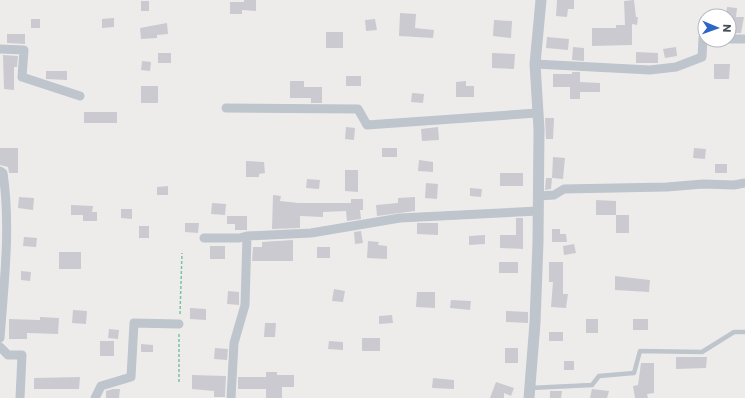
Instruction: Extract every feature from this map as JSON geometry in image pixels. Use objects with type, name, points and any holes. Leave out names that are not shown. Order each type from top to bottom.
[{"type":"street","points":[[529,393],[535,323],[539,196],[539,129],[536,113],[535,64],[541,0]]},
{"type":"street","points":[[535,64],[620,70],[650,70],[676,67],[702,57],[702,48]]},
{"type":"street","points":[[0,49],[24,50],[22,76],[80,96]]},
{"type":"street","points":[[226,108],[358,109],[368,125],[536,113]]},
{"type":"street","points":[[0,171],[3,173],[7,198],[7,250],[0,338]]},
{"type":"street","points":[[539,196],[554,195],[564,190],[667,187],[703,184],[745,184]]},
{"type":"street","points":[[204,238],[239,238],[247,236],[312,233],[400,218],[538,211]]},
{"type":"street","points":[[231,398],[234,343],[245,305],[247,236]]},
{"type":"street","points":[[95,398],[101,386],[131,377],[134,323],[179,324]]},
{"type":"street","points":[[0,347],[8,355],[22,355],[20,398]]},
{"type":"lane","points":[[529,393],[592,385],[599,376],[634,373],[640,351],[702,352],[734,332],[745,332]]},
{"type":"building","points":[[244,0],[256,0],[256,11],[242,10],[242,14],[230,14],[230,2],[244,2]]},
{"type":"building","points":[[557,0],[574,0],[574,9],[568,9],[567,17],[556,16]]},
{"type":"building","points":[[634,0],[636,17],[638,17],[637,25],[632,24],[632,45],[592,46],[592,28],[616,28],[616,25],[625,25],[624,1]]},
{"type":"building","points":[[141,1],[149,1],[149,11],[141,11]]},
{"type":"building","points":[[400,13],[416,14],[415,28],[434,30],[433,38],[399,36]]},
{"type":"building","points":[[737,17],[744,17],[741,33],[737,33]]},
{"type":"building","points":[[114,18],[114,27],[102,28],[102,19]]},
{"type":"building","points":[[31,19],[40,19],[40,28],[31,28]]},
{"type":"building","points":[[375,19],[377,30],[366,31],[365,20]]},
{"type":"building","points":[[494,20],[512,21],[511,38],[493,36]]},
{"type":"building","points":[[167,23],[168,34],[157,35],[157,38],[141,39],[140,28]]},
{"type":"building","points":[[326,32],[343,32],[343,48],[326,48]]},
{"type":"building","points":[[7,34],[25,34],[25,44],[7,43]]},
{"type":"building","points":[[547,37],[569,39],[568,50],[546,48]]},
{"type":"building","points":[[573,47],[584,48],[584,61],[572,60]]},
{"type":"building","points":[[676,47],[677,56],[665,58],[663,49]]},
{"type":"building","points":[[636,52],[658,53],[658,63],[636,63]]},
{"type":"building","points":[[158,53],[171,53],[171,63],[158,63]]},
{"type":"building","points":[[492,53],[515,54],[514,69],[492,68]]},
{"type":"building","points":[[3,55],[18,56],[17,67],[14,67],[14,90],[4,89]]},
{"type":"building","points":[[142,61],[151,62],[150,71],[141,70]]},
{"type":"building","points":[[714,64],[730,64],[729,79],[714,79]]},
{"type":"building","points":[[46,71],[67,71],[67,80],[46,79]]},
{"type":"building","points":[[572,72],[580,72],[580,82],[600,83],[600,92],[580,92],[580,99],[570,99],[570,87],[553,87],[553,74],[572,74]]},
{"type":"building","points":[[346,76],[361,76],[361,86],[346,86]]},
{"type":"building","points":[[290,81],[304,81],[304,87],[322,87],[322,103],[311,103],[311,98],[290,98]]},
{"type":"building","points":[[466,81],[466,86],[474,86],[474,97],[456,97],[456,82]]},
{"type":"building","points":[[141,86],[158,86],[158,103],[141,103]]},
{"type":"building","points":[[412,93],[424,94],[423,103],[411,102]]},
{"type":"building","points":[[84,112],[117,112],[117,123],[84,123]]},
{"type":"building","points":[[545,118],[554,118],[553,139],[546,139]]},
{"type":"building","points":[[346,127],[355,128],[354,140],[345,139]]},
{"type":"building","points":[[438,127],[439,140],[422,141],[421,129]]},
{"type":"building","points":[[0,148],[18,148],[18,173],[9,173],[8,167],[0,165]]},
{"type":"building","points":[[382,148],[397,148],[397,157],[382,157]]},
{"type":"building","points":[[694,148],[706,149],[705,159],[693,158]]},
{"type":"building","points":[[553,157],[565,158],[563,179],[552,178]]},
{"type":"building","points":[[419,160],[433,162],[433,172],[418,171]]},
{"type":"building","points":[[246,161],[264,162],[265,173],[259,174],[259,177],[246,177]]},
{"type":"building","points":[[715,164],[727,164],[727,173],[715,173]]},
{"type":"building","points":[[345,170],[358,170],[358,192],[345,191]]},
{"type":"building","points":[[500,173],[523,173],[523,186],[500,186]]},
{"type":"building","points":[[546,178],[552,178],[551,189],[545,190]]},
{"type":"building","points":[[307,179],[320,180],[319,189],[306,188]]},
{"type":"building","points":[[426,183],[438,184],[437,199],[425,198]]},
{"type":"building","points":[[168,186],[168,195],[157,195],[157,187]]},
{"type":"building","points":[[470,188],[482,189],[481,197],[470,196]]},
{"type":"building","points":[[273,195],[281,196],[280,201],[298,203],[351,203],[351,199],[363,199],[363,210],[360,210],[361,219],[347,221],[346,211],[323,212],[323,217],[300,216],[300,228],[272,229]]},
{"type":"building","points":[[19,197],[34,198],[33,210],[18,208]]},
{"type":"building","points":[[415,197],[415,211],[377,216],[376,205],[398,203],[398,198]]},
{"type":"building","points":[[596,200],[616,201],[616,215],[596,215]]},
{"type":"building","points":[[212,203],[226,204],[225,215],[211,214]]},
{"type":"building","points":[[71,205],[93,206],[92,212],[97,212],[97,221],[83,221],[83,215],[71,215]]},
{"type":"building","points":[[121,209],[132,209],[132,219],[121,218]]},
{"type":"building","points":[[616,215],[629,215],[629,233],[616,233]]},
{"type":"building","points":[[227,216],[247,216],[247,230],[235,230],[235,224],[227,224]]},
{"type":"building","points":[[516,218],[523,218],[523,249],[500,248],[500,235],[516,235]]},
{"type":"building","points":[[185,223],[199,223],[198,233],[185,232]]},
{"type":"building","points":[[417,223],[438,223],[438,235],[417,234]]},
{"type":"building","points":[[139,226],[149,226],[149,238],[139,238]]},
{"type":"building","points":[[552,229],[560,229],[560,234],[566,234],[567,242],[552,242]]},
{"type":"building","points":[[361,231],[363,243],[355,244],[354,232]]},
{"type":"building","points":[[485,235],[485,244],[469,245],[469,236]]},
{"type":"building","points":[[24,237],[37,238],[36,247],[23,246]]},
{"type":"building","points":[[293,240],[293,261],[252,261],[253,247],[262,247],[262,242]]},
{"type":"building","points":[[368,241],[379,242],[378,245],[387,246],[387,259],[367,258]]},
{"type":"building","points":[[574,244],[576,253],[564,255],[563,246]]},
{"type":"building","points":[[210,246],[225,246],[225,259],[210,259]]},
{"type":"building","points":[[317,247],[330,247],[330,258],[317,258]]},
{"type":"building","points":[[59,252],[81,252],[81,269],[59,269]]},
{"type":"building","points":[[499,262],[518,262],[518,273],[499,273]]},
{"type":"building","points":[[549,262],[563,262],[563,294],[568,294],[566,308],[551,307],[553,282],[549,282]]},
{"type":"building","points":[[21,271],[31,272],[30,281],[21,280]]},
{"type":"building","points":[[615,276],[650,280],[649,292],[615,290]]},
{"type":"building","points":[[334,289],[345,291],[343,302],[332,301]]},
{"type":"building","points":[[228,291],[239,292],[239,305],[227,304]]},
{"type":"building","points":[[417,292],[435,292],[435,308],[416,307]]},
{"type":"building","points":[[451,300],[471,301],[470,310],[450,308]]},
{"type":"building","points":[[190,308],[206,309],[206,320],[190,319]]},
{"type":"building","points":[[73,310],[87,311],[86,324],[72,323]]},
{"type":"building","points":[[506,311],[528,312],[528,323],[506,322]]},
{"type":"building","points":[[392,315],[393,323],[379,324],[379,316]]},
{"type":"building","points":[[40,317],[59,318],[58,334],[27,333],[27,339],[9,339],[9,319],[40,320]]},
{"type":"building","points":[[586,319],[598,319],[598,333],[586,333]]},
{"type":"building","points":[[633,319],[648,319],[648,330],[633,330]]},
{"type":"building","points":[[265,323],[276,323],[275,337],[264,337]]},
{"type":"building","points":[[109,329],[119,330],[118,339],[108,338]]},
{"type":"building","points":[[549,332],[563,332],[563,341],[549,341]]},
{"type":"building","points":[[362,338],[380,338],[380,351],[362,351]]},
{"type":"building","points":[[100,341],[114,341],[114,356],[100,356]]},
{"type":"building","points":[[329,341],[343,342],[343,350],[328,349]]},
{"type":"building","points":[[141,344],[153,345],[153,352],[141,352]]},
{"type":"building","points":[[215,348],[228,349],[227,360],[214,359]]},
{"type":"building","points":[[505,348],[518,348],[518,363],[505,363]]},
{"type":"building","points":[[676,357],[707,357],[706,368],[676,369]]},
{"type":"building","points":[[564,361],[574,361],[574,370],[564,370]]},
{"type":"building","points":[[641,363],[654,363],[654,393],[647,394],[648,398],[635,398],[633,386],[638,385]]},
{"type":"building","points":[[266,372],[277,372],[277,375],[294,375],[294,387],[282,387],[282,398],[266,398],[266,389],[238,389],[238,377],[266,377]]},
{"type":"building","points":[[192,375],[226,376],[225,397],[214,397],[214,391],[192,389]]},
{"type":"building","points":[[80,377],[79,389],[34,389],[34,378]]},
{"type":"building","points":[[433,378],[454,380],[454,389],[432,388]]},
{"type":"building","points":[[496,382],[514,388],[511,396],[504,393],[504,398],[490,398]]},
{"type":"building","points":[[120,389],[119,398],[106,398],[106,391]]},
{"type":"building","points":[[592,389],[609,391],[607,398],[590,398]]},
{"type":"building","points":[[550,391],[562,391],[561,398],[550,398]]}]
